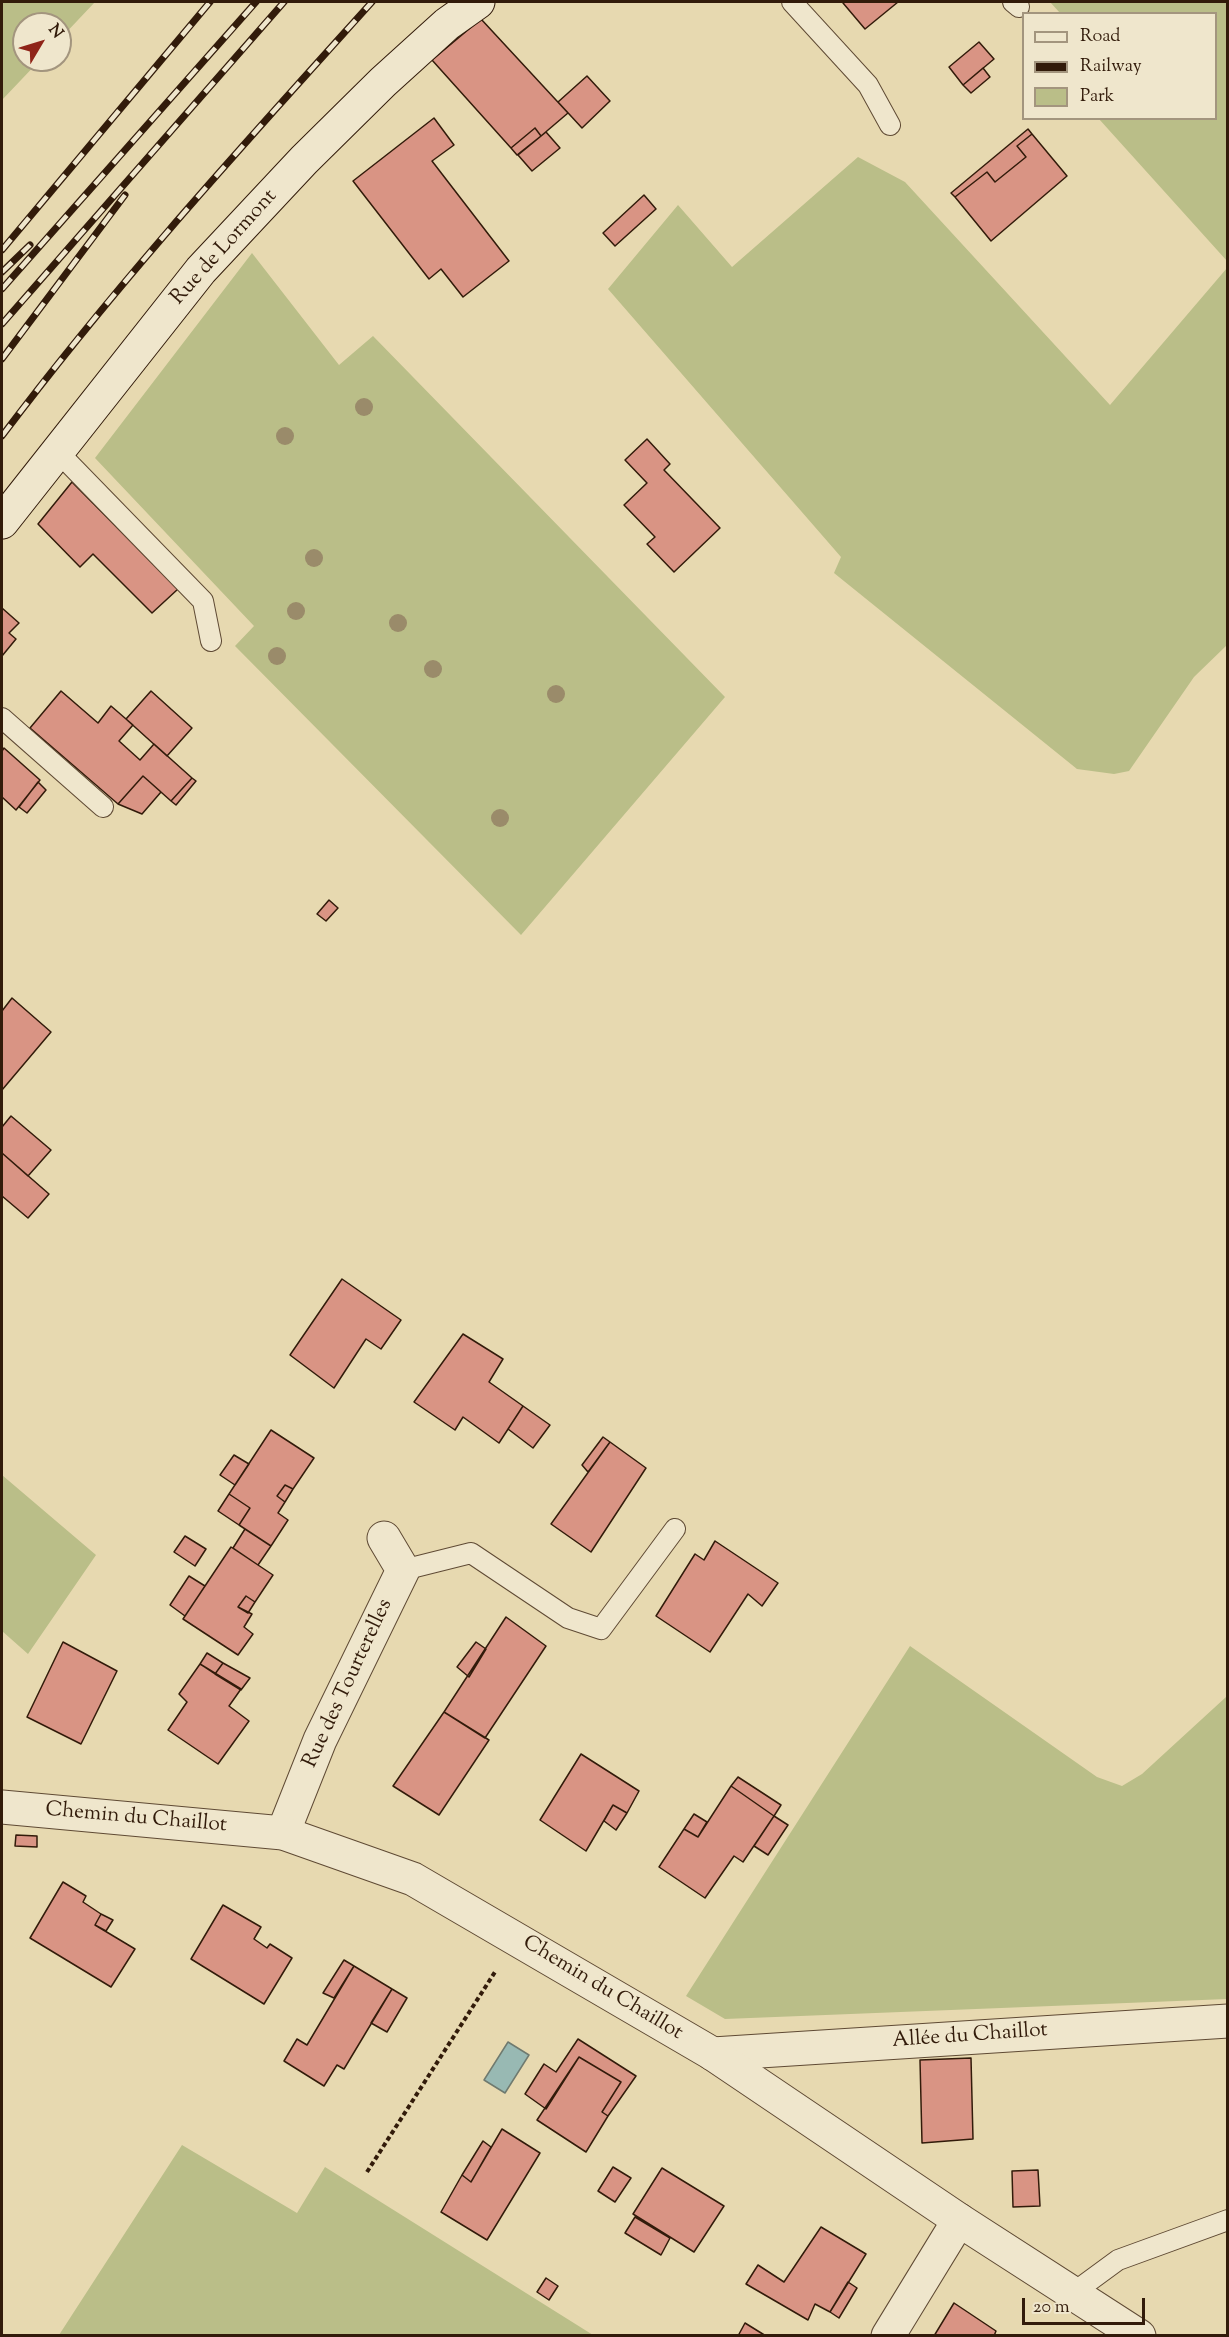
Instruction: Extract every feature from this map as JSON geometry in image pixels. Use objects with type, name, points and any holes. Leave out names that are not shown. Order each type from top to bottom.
[{"type":"street","name":"Rue de Lormont","points":[[2,522],[201,270],[383,82],[447,24],[478,2]]},
{"type":"street","points":[[384,1538],[403,1570]]},
{"type":"street","name":"Rue des Tourterelles","points":[[283,1833],[320,1740],[403,1570]]},
{"type":"street","name":"Chemin du Chaillot","points":[[2,1807],[283,1833],[413,1879],[713,2054],[959,2220],[1139,2336]]},
{"type":"street","name":"Allée du Chaillot","points":[[713,2054],[1227,2021]]},
{"type":"street","points":[[888,2336],[959,2220]]},
{"type":"lane","points":[[792,2],[868,85],[890,125]]},
{"type":"lane","points":[[57,451],[203,601],[211,641]]},
{"type":"lane","points":[[2,718],[103,807]]},
{"type":"lane","points":[[403,1570],[471,1553],[568,1618],[601,1629],[675,1528]]},
{"type":"lane","points":[[1073,2293],[1118,2260],[1227,2220]]},
{"type":"path","points":[[367,2172],[517,1938]]},
{"type":"green space","points":[[2,2],[95,2],[72,26],[72,12],[12,12],[12,72],[29,72],[2,100]]},
{"type":"green space","points":[[1050,2],[1227,2],[1227,261],[1100,120],[1217,120],[1217,12],[1059,12]]},
{"type":"green space","points":[[858,157],[905,182],[1110,405],[1227,268],[1227,645],[1194,677],[1129,771],[1114,774],[1077,769],[834,573],[841,557],[608,289],[678,205],[732,267]]},
{"type":"green space","points":[[252,253],[339,365],[373,336],[725,697],[521,935],[235,646],[254,626],[95,458]]},
{"type":"green space","points":[[2,1475],[96,1555],[28,1654],[2,1631]]},
{"type":"green space","points":[[910,1646],[1097,1777],[1122,1786],[1142,1774],[1227,1698],[1227,1999],[725,2019],[686,1996]]},
{"type":"green space","points":[[182,2145],[297,2213],[325,2167],[593,2335],[59,2335]]},
{"type":"water","points":[[508,2042],[529,2055],[505,2093],[484,2080]]},
{"type":"building","points":[[898,2],[865,29],[843,3]]},
{"type":"building","points":[[481,19],[568,113],[541,136],[535,128],[511,148],[432,60]]},
{"type":"building","points":[[979,42],[994,59],[963,85],[949,67]]},
{"type":"building","points":[[983,68],[990,77],[971,93],[963,85]]},
{"type":"building","points":[[587,76],[610,101],[582,128],[558,102]]},
{"type":"building","points":[[434,118],[454,145],[432,161],[509,261],[463,297],[441,269],[429,279],[353,181]]},
{"type":"building","points":[[535,128],[541,136],[517,155],[511,148]]},
{"type":"building","points":[[1028,129],[1032,134],[1017,146],[1026,157],[995,182],[987,172],[955,197],[951,193]]},
{"type":"building","points":[[546,132],[560,148],[532,171],[518,155]]},
{"type":"building","points":[[1032,134],[1067,176],[991,241],[955,197],[987,172],[995,182],[1026,157],[1017,146]]},
{"type":"building","points":[[644,195],[656,209],[615,246],[603,233]]},
{"type":"building","points":[[647,439],[670,464],[664,470],[720,528],[674,572],[647,544],[655,537],[624,505],[647,483],[625,460]]},
{"type":"building","points":[[72,482],[178,589],[152,613],[93,554],[80,567],[38,524]]},
{"type":"building","points":[[2,608],[19,623],[9,633],[16,639],[2,656]]},
{"type":"building","points":[[61,691],[98,723],[111,706],[133,725],[119,741],[140,760],[154,744],[192,778],[171,801],[143,776],[118,804],[30,728]]},
{"type":"building","points":[[151,691],[192,728],[167,756],[126,719]]},
{"type":"building","points":[[4,748],[40,780],[16,810],[2,797],[2,751]]},
{"type":"building","points":[[143,776],[161,792],[142,814],[118,804]]},
{"type":"building","points":[[192,778],[196,781],[176,805],[171,801]]},
{"type":"building","points":[[38,782],[46,790],[27,813],[19,807]]},
{"type":"building","points":[[329,900],[338,908],[326,921],[317,914]]},
{"type":"building","points":[[12,998],[51,1032],[2,1090],[2,1011]]},
{"type":"building","points":[[11,1116],[51,1150],[28,1176],[2,1153],[2,1127]]},
{"type":"building","points":[[2,1153],[49,1194],[28,1218],[2,1196]]},
{"type":"building","points":[[342,1279],[401,1320],[381,1349],[366,1339],[334,1388],[290,1355]]},
{"type":"building","points":[[463,1334],[503,1359],[489,1382],[523,1406],[499,1443],[463,1417],[455,1430],[414,1402]]},
{"type":"building","points":[[523,1406],[550,1425],[533,1448],[508,1429]]},
{"type":"building","points":[[271,1430],[314,1458],[293,1489],[285,1485],[277,1496],[285,1502],[278,1513],[288,1520],[271,1546],[239,1525],[250,1508],[229,1494]]},
{"type":"building","points":[[603,1437],[610,1442],[588,1472],[582,1465]]},
{"type":"building","points":[[610,1442],[646,1468],[591,1552],[551,1524]]},
{"type":"building","points":[[234,1455],[249,1464],[235,1485],[220,1475]]},
{"type":"building","points":[[285,1485],[293,1489],[285,1502],[277,1496]]},
{"type":"building","points":[[229,1494],[250,1508],[239,1525],[218,1511]]},
{"type":"building","points":[[245,1529],[271,1546],[258,1565],[233,1548]]},
{"type":"building","points":[[185,1536],[206,1549],[195,1566],[174,1552]]},
{"type":"building","points":[[715,1541],[778,1583],[762,1606],[748,1594],[710,1652],[656,1616],[695,1554],[704,1560]]},
{"type":"building","points":[[231,1547],[273,1575],[255,1602],[246,1596],[238,1607],[252,1614],[244,1627],[253,1634],[238,1655],[183,1619]]},
{"type":"building","points":[[189,1576],[205,1586],[185,1616],[170,1605]]},
{"type":"building","points":[[246,1596],[255,1602],[248,1613],[238,1607]]},
{"type":"building","points":[[506,1617],[546,1646],[485,1738],[444,1712]]},
{"type":"building","points":[[63,1642],[117,1671],[81,1744],[27,1717]]},
{"type":"building","points":[[476,1642],[486,1649],[469,1677],[457,1667]]},
{"type":"building","points":[[207,1653],[223,1663],[215,1674],[200,1664]]},
{"type":"building","points":[[223,1663],[250,1678],[241,1690],[215,1674]]},
{"type":"building","points":[[200,1664],[241,1689],[229,1706],[249,1721],[218,1764],[168,1730],[187,1702],[179,1694]]},
{"type":"building","points":[[444,1712],[489,1740],[439,1815],[393,1786]]},
{"type":"building","points":[[581,1754],[639,1791],[627,1813],[613,1805],[586,1851],[540,1820]]},
{"type":"building","points":[[738,1777],[781,1805],[774,1816],[731,1786]]},
{"type":"building","points":[[731,1786],[774,1816],[743,1862],[734,1856],[705,1898],[659,1867],[684,1829],[698,1837]]},
{"type":"building","points":[[613,1805],[627,1813],[616,1830],[604,1821]]},
{"type":"building","points":[[694,1814],[707,1822],[698,1837],[684,1829]]},
{"type":"building","points":[[774,1816],[788,1825],[768,1855],[754,1846]]},
{"type":"building","points":[[16,1835],[37,1836],[37,1847],[15,1846]]},
{"type":"building","points":[[63,1882],[86,1896],[83,1902],[101,1914],[95,1925],[135,1949],[111,1987],[30,1938]]},
{"type":"building","points":[[223,1905],[261,1927],[254,1939],[267,1948],[270,1944],[292,1958],[264,2004],[191,1959]]},
{"type":"building","points":[[101,1914],[113,1920],[106,1931],[95,1925]]},
{"type":"building","points":[[344,1960],[354,1966],[334,1998],[323,1993]]},
{"type":"building","points":[[354,1966],[392,1989],[344,2069],[337,2065],[324,2086],[284,2061],[297,2039],[307,2045]]},
{"type":"building","points":[[392,1989],[407,1998],[387,2032],[371,2023]]},
{"type":"building","points":[[578,2039],[636,2076],[608,2116],[602,2112],[621,2082],[579,2057],[546,2109],[525,2094],[544,2064],[556,2072]]},
{"type":"building","points":[[579,2057],[621,2082],[602,2112],[608,2116],[586,2152],[537,2120]]},
{"type":"building","points":[[971,2058],[973,2139],[922,2143],[920,2060]]},
{"type":"building","points":[[502,2129],[540,2153],[487,2240],[441,2212],[462,2175],[471,2182]]},
{"type":"building","points":[[483,2141],[491,2147],[471,2182],[462,2175]]},
{"type":"building","points":[[613,2167],[631,2178],[615,2202],[598,2191]]},
{"type":"building","points":[[662,2168],[724,2206],[694,2252],[633,2214]]},
{"type":"building","points":[[1038,2170],[1040,2206],[1013,2207],[1012,2171]]},
{"type":"building","points":[[635,2217],[670,2238],[661,2255],[625,2233]]},
{"type":"building","points":[[821,2227],[866,2254],[830,2312],[815,2304],[808,2320],[746,2284],[758,2265],[784,2282]]},
{"type":"building","points":[[546,2278],[558,2286],[549,2300],[537,2292]]},
{"type":"building","points":[[848,2282],[857,2288],[839,2318],[830,2312]]},
{"type":"building","points":[[954,2303],[996,2331],[994,2336],[934,2336]]},
{"type":"building","points":[[745,2323],[766,2336],[738,2336]]},
{"type":"railway","points":[[2,250],[210,2]]},
{"type":"railway","points":[[2,289],[256,2]]},
{"type":"railway","points":[[2,324],[284,2]]},
{"type":"railway","points":[[2,436],[45,379],[136,269],[229,161],[372,2]]},
{"type":"railway","points":[[2,359],[125,195]]},
{"type":"railway","points":[[2,272],[30,245]]}]
